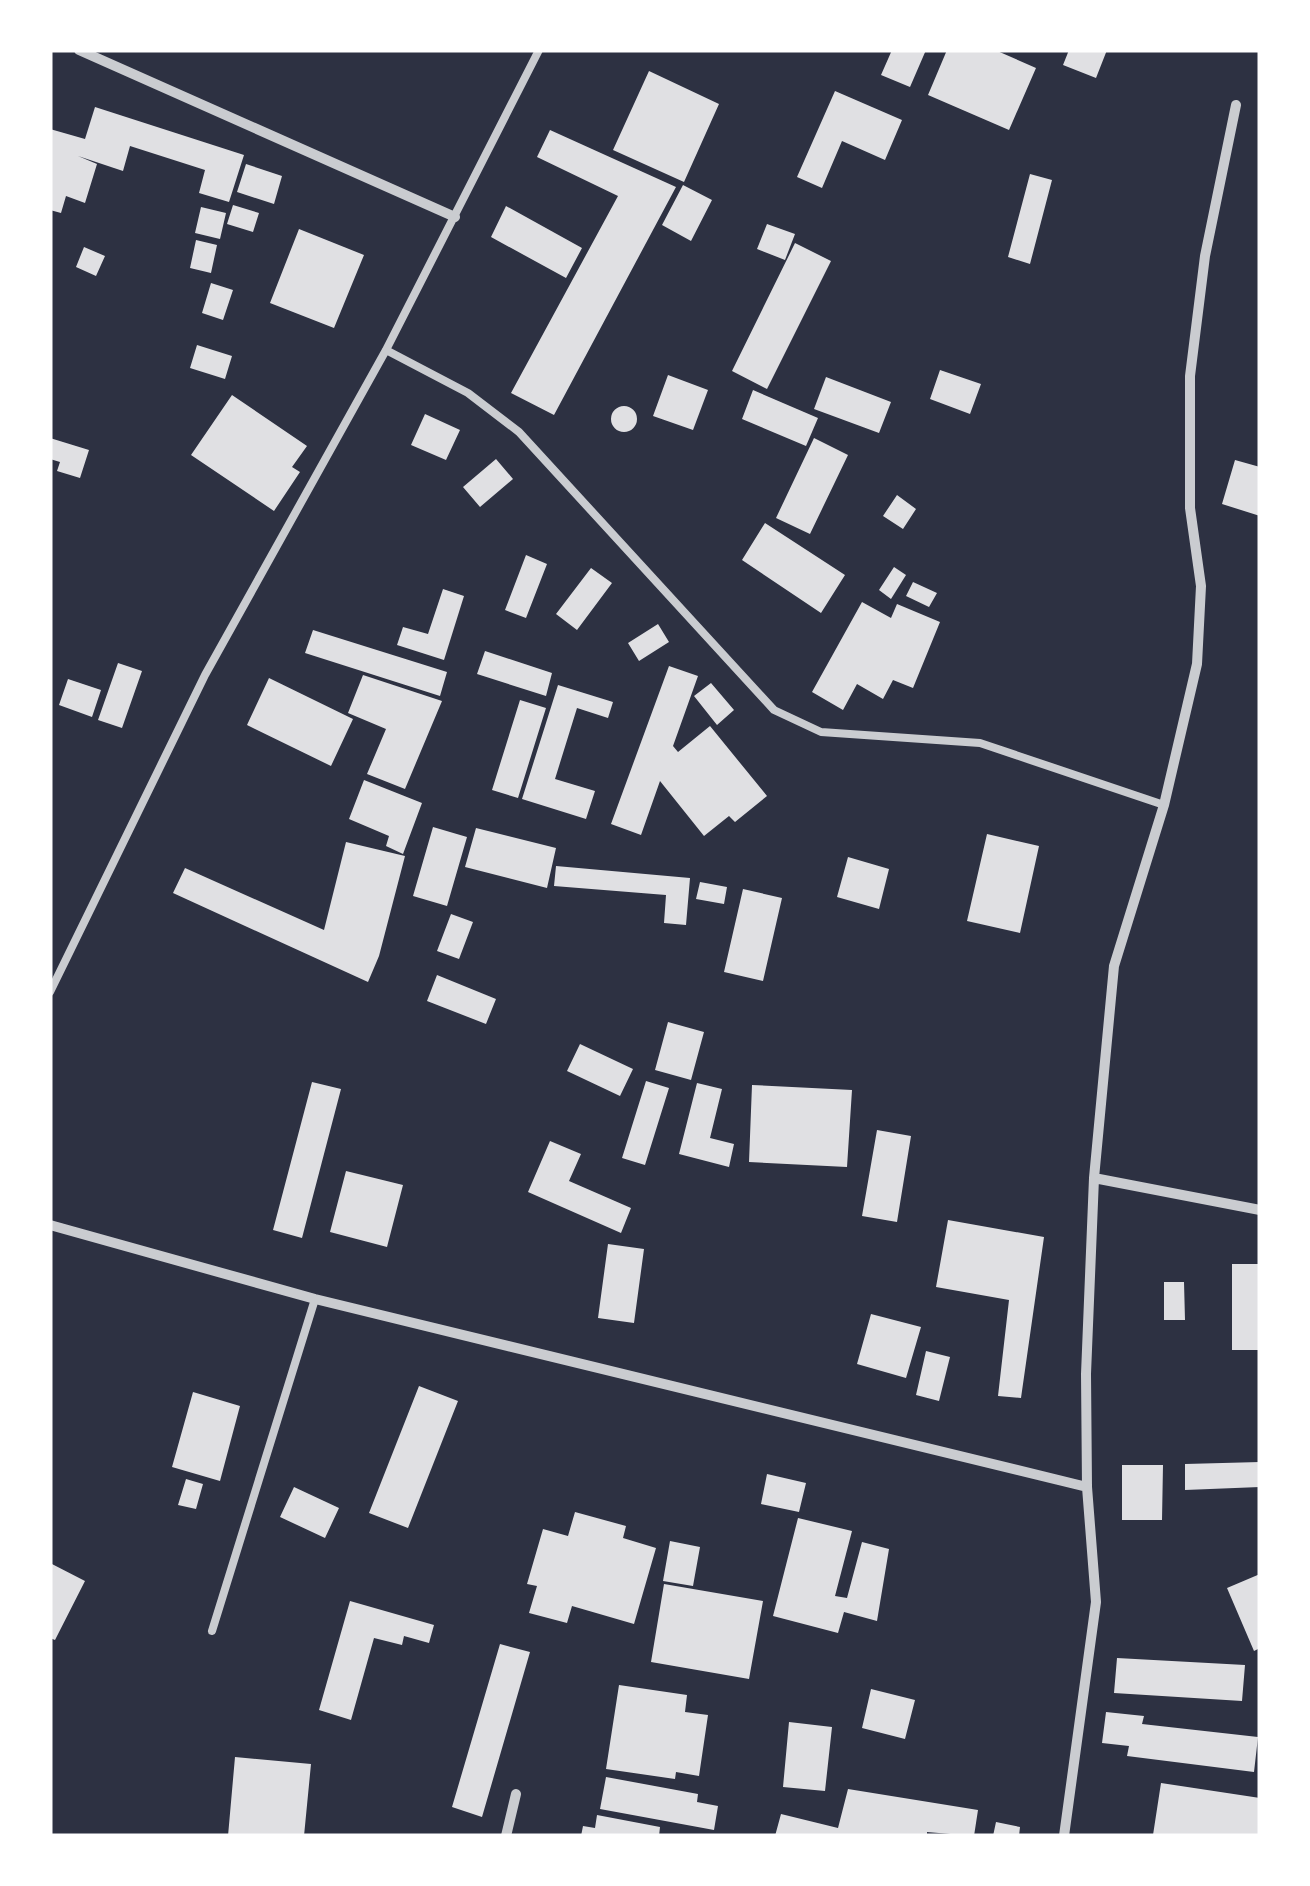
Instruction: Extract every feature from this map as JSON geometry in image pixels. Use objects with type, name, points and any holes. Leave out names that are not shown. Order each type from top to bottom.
[{"type":"street","points":[[79,50],[454,217]]},
{"type":"street","points":[[1064,1836],[1096,1602],[1087,1487],[1086,1374],[1094,1178],[1114,966],[1164,805],[1197,664],[1201,586],[1190,508],[1190,376],[1205,256],[1236,105]]},
{"type":"street","points":[[1094,1178],[1260,1210]]},
{"type":"street","points":[[50,1225],[316,1299],[1087,1487]]},
{"type":"street","points":[[506,1836],[516,1794]]},
{"type":"lane","points":[[50,992],[205,675],[386,350],[539,50]]},
{"type":"lane","points":[[386,350],[468,393],[520,432],[740,678],[774,710],[820,732],[980,743],[1164,805]]},
{"type":"lane","points":[[212,1631],[316,1299]]},
{"type":"building","points":[[892,50],[926,50],[910,87],[881,75]]},
{"type":"building","points":[[947,50],[995,50],[1036,68],[1009,130],[928,95]]},
{"type":"building","points":[[1069,50],[1107,50],[1096,78],[1063,65]]},
{"type":"building","points":[[649,71],[719,104],[684,182],[613,150]]},
{"type":"building","points":[[835,91],[902,120],[885,160],[842,141],[822,188],[797,177]]},
{"type":"building","points":[[95,107],[244,155],[229,202],[199,193],[205,170],[130,146],[123,171],[78,156],[97,164],[85,203],[66,196],[61,213],[50,210],[50,129],[85,139]]},
{"type":"building","points":[[550,130],[676,187],[554,415],[511,393],[618,196],[537,157]]},
{"type":"building","points":[[246,164],[282,176],[274,204],[237,192]]},
{"type":"building","points":[[1030,174],[1052,180],[1030,264],[1008,257]]},
{"type":"building","points":[[683,185],[712,200],[691,241],[662,225]]},
{"type":"building","points":[[233,205],[259,213],[253,232],[227,224]]},
{"type":"building","points":[[506,206],[582,248],[566,278],[491,237]]},
{"type":"building","points":[[201,207],[226,213],[220,239],[195,233]]},
{"type":"building","points":[[767,224],[795,234],[785,260],[757,249]]},
{"type":"building","points":[[299,229],[364,255],[334,328],[270,303]]},
{"type":"building","points":[[196,240],[217,245],[211,273],[190,268]]},
{"type":"building","points":[[795,243],[831,261],[767,389],[732,371]]},
{"type":"building","points":[[84,247],[105,256],[96,276],[76,267]]},
{"type":"building","points":[[211,283],[233,290],[223,320],[202,313]]},
{"type":"building","points":[[197,345],[232,356],[225,379],[190,368]]},
{"type":"building","points":[[940,370],[981,384],[970,414],[930,399]]},
{"type":"building","points":[[668,375],[708,390],[693,430],[653,416]]},
{"type":"building","points":[[826,377],[891,402],[879,433],[814,409]]},
{"type":"building","points":[[753,390],[818,418],[806,446],[742,419]]},
{"type":"building","points":[[232,395],[307,446],[292,467],[300,472],[274,511],[191,455]]},
{"type":"building","points":[[624,406],[633,410],[637,419],[633,428],[624,432],[615,428],[611,419],[615,410]]},
{"type":"building","points":[[425,414],[460,430],[446,460],[411,445]]},
{"type":"building","points":[[50,438],[89,450],[80,478],[57,471],[60,462],[50,459]]},
{"type":"building","points":[[814,438],[848,455],[810,534],[776,518]]},
{"type":"building","points":[[496,459],[513,479],[480,507],[463,487]]},
{"type":"building","points":[[1235,460],[1260,467],[1260,516],[1222,504]]},
{"type":"building","points":[[897,495],[916,509],[903,529],[883,516]]},
{"type":"building","points":[[765,523],[845,575],[821,613],[742,560]]},
{"type":"building","points":[[526,555],[547,564],[526,618],[505,610]]},
{"type":"building","points":[[894,567],[906,575],[891,599],[879,590]]},
{"type":"building","points":[[591,568],[612,583],[577,630],[556,614]]},
{"type":"building","points":[[913,582],[937,593],[929,607],[906,596]]},
{"type":"building","points":[[443,589],[464,596],[444,660],[397,645],[403,627],[428,634]]},
{"type":"building","points":[[862,602],[891,618],[897,604],[940,622],[913,688],[893,680],[883,699],[857,684],[843,710],[812,692]]},
{"type":"building","points":[[658,624],[669,642],[639,661],[628,643]]},
{"type":"building","points":[[313,630],[447,672],[440,696],[305,653]]},
{"type":"building","points":[[485,651],[552,673],[546,696],[477,674]]},
{"type":"building","points":[[118,663],[142,671],[122,728],[98,720]]},
{"type":"building","points":[[669,666],[698,676],[673,746],[678,752],[710,726],[767,796],[735,822],[729,816],[704,836],[660,781],[641,835],[611,824]]},
{"type":"building","points":[[363,675],[442,701],[405,789],[367,774],[386,729],[348,713]]},
{"type":"building","points":[[269,678],[353,719],[331,766],[247,725]]},
{"type":"building","points":[[68,679],[101,690],[92,717],[59,705]]},
{"type":"building","points":[[711,683],[734,710],[717,725],[694,696]]},
{"type":"building","points":[[558,685],[613,702],[608,718],[577,708],[555,779],[595,791],[586,819],[522,799]]},
{"type":"building","points":[[520,700],[546,708],[518,798],[492,790]]},
{"type":"building","points":[[364,780],[422,803],[403,854],[386,846],[389,836],[349,819]]},
{"type":"building","points":[[433,827],[467,837],[447,906],[413,896]]},
{"type":"building","points":[[476,828],[556,848],[547,888],[465,867]]},
{"type":"building","points":[[987,834],[1039,846],[1020,933],[967,921]]},
{"type":"building","points":[[346,842],[405,856],[379,956],[368,982],[173,893],[185,868],[324,930]]},
{"type":"building","points":[[848,857],[889,869],[879,909],[837,897]]},
{"type":"building","points":[[556,866],[690,878],[686,925],[664,923],[666,895],[554,886]]},
{"type":"building","points":[[700,882],[727,887],[724,904],[696,899]]},
{"type":"building","points":[[743,889],[782,898],[763,981],[724,972]]},
{"type":"building","points":[[451,914],[473,922],[459,959],[437,951]]},
{"type":"building","points":[[437,975],[496,999],[486,1024],[427,1001]]},
{"type":"building","points":[[668,1022],[704,1032],[691,1080],[655,1070]]},
{"type":"building","points":[[580,1044],[633,1069],[620,1096],[567,1071]]},
{"type":"building","points":[[646,1081],[669,1088],[645,1165],[622,1158]]},
{"type":"building","points":[[312,1082],[341,1089],[302,1238],[273,1230]]},
{"type":"building","points":[[697,1083],[722,1089],[710,1138],[734,1144],[729,1167],[679,1154]]},
{"type":"building","points":[[752,1085],[852,1090],[847,1167],[749,1162]]},
{"type":"building","points":[[877,1130],[911,1136],[897,1222],[862,1216]]},
{"type":"building","points":[[550,1141],[581,1154],[569,1181],[631,1208],[621,1233],[528,1192]]},
{"type":"building","points":[[346,1171],[403,1185],[387,1247],[330,1232]]},
{"type":"building","points":[[948,1220],[1044,1237],[1021,1398],[998,1396],[1009,1300],[936,1287]]},
{"type":"building","points":[[608,1244],[644,1249],[634,1323],[598,1318]]},
{"type":"building","points":[[1232,1264],[1260,1264],[1260,1350],[1232,1350]]},
{"type":"building","points":[[1164,1282],[1184,1282],[1185,1320],[1164,1320]]},
{"type":"building","points":[[871,1314],[921,1327],[906,1378],[857,1364]]},
{"type":"building","points":[[926,1351],[950,1357],[939,1401],[916,1395]]},
{"type":"building","points":[[419,1386],[458,1401],[408,1528],[369,1513]]},
{"type":"building","points":[[193,1392],[240,1406],[220,1481],[172,1467]]},
{"type":"building","points":[[1260,1462],[1260,1487],[1185,1490],[1185,1464]]},
{"type":"building","points":[[1122,1465],[1163,1465],[1162,1520],[1122,1520]]},
{"type":"building","points":[[767,1474],[806,1483],[799,1512],[761,1504]]},
{"type":"building","points":[[186,1479],[203,1484],[196,1509],[178,1505]]},
{"type":"building","points":[[294,1487],[339,1508],[325,1538],[280,1517]]},
{"type":"building","points":[[575,1512],[626,1526],[623,1538],[656,1548],[634,1624],[572,1606],[567,1623],[529,1613],[537,1586],[527,1584],[543,1529],[568,1536]]},
{"type":"building","points":[[798,1518],[852,1531],[835,1596],[847,1598],[862,1542],[889,1549],[877,1621],[844,1612],[838,1633],[773,1616]]},
{"type":"building","points":[[670,1541],[700,1547],[693,1586],[663,1581]]},
{"type":"building","points":[[50,1563],[85,1581],[55,1640],[50,1638]]},
{"type":"building","points":[[1260,1574],[1260,1648],[1254,1651],[1227,1588]]},
{"type":"building","points":[[664,1584],[763,1601],[749,1679],[651,1662]]},
{"type":"building","points":[[350,1601],[434,1625],[429,1643],[404,1636],[402,1645],[374,1638],[351,1720],[319,1710]]},
{"type":"building","points":[[500,1644],[530,1652],[482,1817],[452,1807]]},
{"type":"building","points":[[1117,1658],[1245,1665],[1242,1701],[1114,1693]]},
{"type":"building","points":[[619,1685],[687,1695],[685,1712],[708,1715],[699,1776],[676,1772],[675,1779],[606,1769]]},
{"type":"building","points":[[871,1689],[915,1700],[905,1739],[862,1728]]},
{"type":"building","points":[[1106,1712],[1144,1716],[1142,1724],[1258,1737],[1254,1772],[1127,1756],[1129,1746],[1102,1743]]},
{"type":"building","points":[[789,1722],[832,1727],[825,1791],[783,1787]]},
{"type":"building","points":[[235,1757],[311,1764],[304,1836],[228,1836]]},
{"type":"building","points":[[606,1777],[698,1794],[697,1802],[718,1806],[714,1830],[600,1809]]},
{"type":"building","points":[[1161,1783],[1260,1798],[1260,1836],[1153,1835]]},
{"type":"building","points":[[848,1789],[978,1810],[974,1836],[927,1832],[927,1836],[775,1836],[781,1814],[838,1828]]},
{"type":"building","points":[[597,1815],[660,1827],[659,1836],[581,1836],[583,1826],[595,1828]]},
{"type":"building","points":[[996,1822],[1020,1827],[1019,1836],[993,1836]]}]
